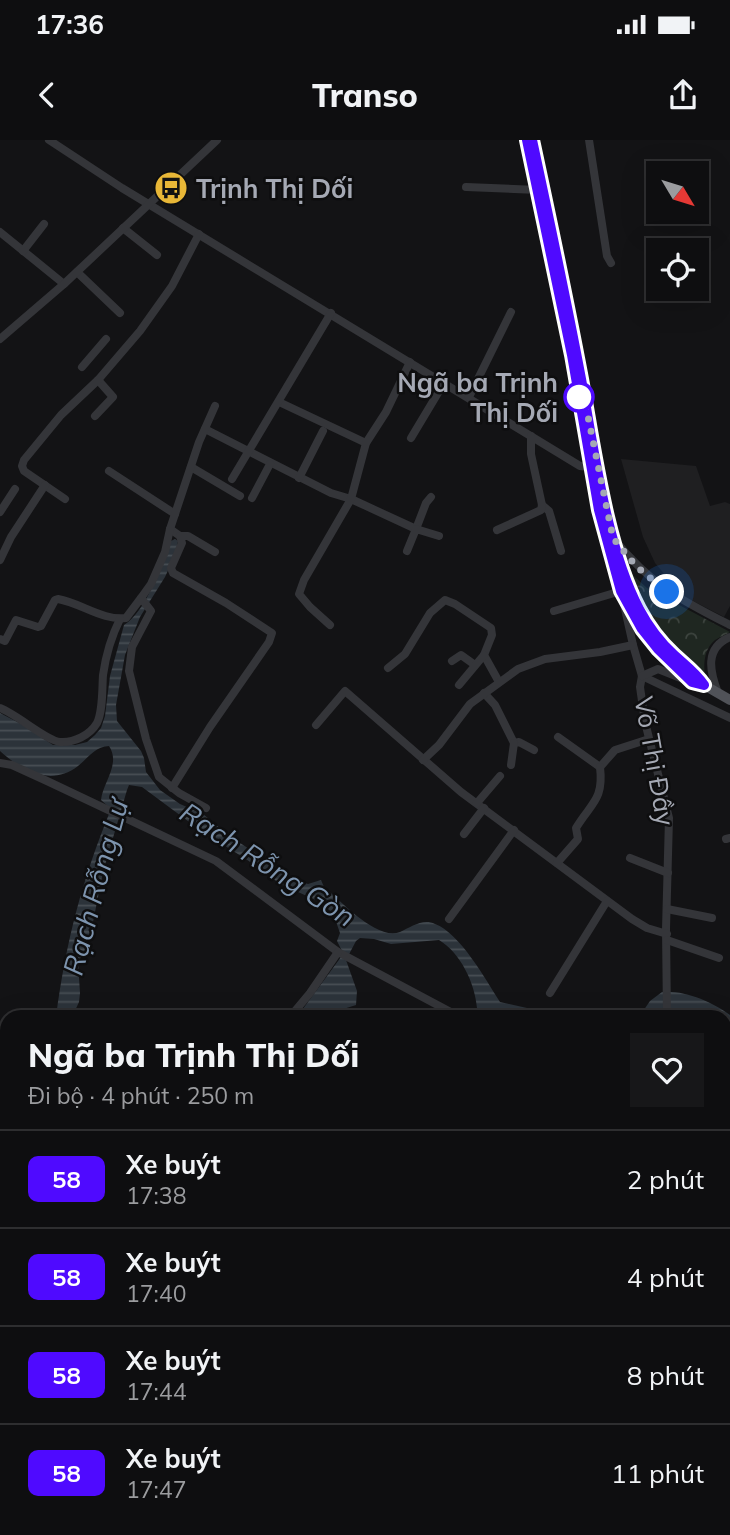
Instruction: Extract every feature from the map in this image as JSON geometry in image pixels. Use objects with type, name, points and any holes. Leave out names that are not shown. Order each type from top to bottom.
[{"type":"main road","points":[[529,140],[595,468],[625,578],[640,611],[657,636],[704,685]]},
{"type":"main road","points":[[529,140],[570,321],[595,468],[599,510],[621,591],[642,629],[658,649],[692,682],[704,685],[730,700]]},
{"type":"street","points":[[49,140],[148,204],[580,466],[595,468]]},
{"type":"street","points":[[0,339],[64,284],[217,140]]},
{"type":"street","points":[[589,140],[607,257],[611,264]]},
{"type":"street","points":[[466,187],[538,190]]},
{"type":"street","points":[[23,251],[44,223]]},
{"type":"street","points":[[123,228],[157,255]]},
{"type":"street","points":[[0,232],[64,284]]},
{"type":"street","points":[[65,499],[24,471],[24,460],[61,415],[98,380],[140,331],[172,286],[199,234]]},
{"type":"street","points":[[77,272],[120,313]]},
{"type":"street","points":[[469,397],[511,312]]},
{"type":"street","points":[[232,479],[331,313]]},
{"type":"street","points":[[82,367],[106,339]]},
{"type":"street","points":[[330,625],[299,594],[304,580],[351,499],[366,443],[386,412],[410,362]]},
{"type":"street","points":[[95,416],[113,397],[98,380]]},
{"type":"street","points":[[411,438],[444,383]]},
{"type":"street","points":[[279,402],[366,443]]},
{"type":"street","points":[[0,639],[5,641],[16,620],[41,626],[58,599],[120,619],[126,618],[144,601],[215,406]]},
{"type":"street","points":[[205,429],[331,494],[351,499],[416,529],[439,536]]},
{"type":"street","points":[[299,478],[323,431]]},
{"type":"street","points":[[497,530],[541,510],[530,454],[531,436]]},
{"type":"street","points":[[252,498],[270,464]]},
{"type":"street","points":[[191,467],[240,496]]},
{"type":"street","points":[[109,471],[175,514]]},
{"type":"street","points":[[0,560],[11,537],[45,485]]},
{"type":"street","points":[[0,512],[15,489]]},
{"type":"street","points":[[407,551],[426,503],[431,497]]},
{"type":"street","points":[[542,505],[549,511],[561,551]]},
{"type":"street","points":[[170,529],[215,552]]},
{"type":"street","points":[[172,788],[210,727],[269,642],[272,633],[173,573],[171,568],[182,543],[180,536]]},
{"type":"street","points":[[613,538],[636,566],[661,587],[730,625]]},
{"type":"street","points":[[554,611],[621,591]]},
{"type":"street","name":"Võ Thị Đầy","points":[[621,591],[642,676],[640,687],[649,739],[669,818],[667,1010]]},
{"type":"street","points":[[388,668],[405,654],[430,613],[445,600],[491,628],[492,635],[484,655],[459,685]]},
{"type":"street","points":[[144,601],[150,615],[132,647],[129,671],[156,773],[172,788],[206,808]]},
{"type":"street","points":[[0,708],[59,742],[75,740],[88,734],[98,721],[109,642],[120,619]]},
{"type":"street","points":[[718,693],[709,665],[716,647],[730,637]]},
{"type":"street","points":[[423,760],[439,745],[470,705],[518,669],[545,659],[633,645]]},
{"type":"street","points":[[484,655],[499,682]]},
{"type":"street","points":[[452,661],[461,656],[475,665]]},
{"type":"street","points":[[642,676],[658,669],[692,682]]},
{"type":"street","points":[[642,676],[730,718]]},
{"type":"street","points":[[316,725],[345,691],[423,760],[607,901],[647,928],[719,958]]},
{"type":"street","points":[[484,694],[495,705],[509,729],[514,743],[511,765]]},
{"type":"street","points":[[558,737],[600,767]]},
{"type":"street","points":[[557,863],[578,838],[576,828],[596,800],[601,788],[600,767],[615,750],[649,739]]},
{"type":"street","points":[[514,743],[519,742],[534,750]]},
{"type":"street","points":[[0,764],[12,765],[216,862],[343,954],[447,1010]]},
{"type":"street","points":[[464,834],[500,776]]},
{"type":"street","points":[[449,919],[514,830]]},
{"type":"street","points":[[629,858],[668,873]]},
{"type":"street","points":[[550,993],[607,901]]},
{"type":"street","points":[[667,909],[712,918]]},
{"type":"street","points":[[296,1010],[343,954]]},
{"type":"shaded area","points":[[621,459],[696,466],[710,506],[725,502],[730,504],[730,606],[724,617],[670,589],[672,583],[655,563],[643,537]]},
{"type":"green space","points":[[625,568],[647,588],[730,632],[715,640],[708,649],[704,664],[706,680],[653,629]]},
{"type":"water","points":[[171,541],[178,541],[176,553],[165,577],[140,617],[125,655],[116,705],[117,721],[141,751],[146,772],[160,790],[180,804],[203,814],[228,835],[296,880],[308,884],[321,880],[324,887],[349,910],[381,931],[400,932],[426,922],[444,929],[472,958],[500,1002],[536,1010],[477,1008],[466,970],[454,953],[439,940],[391,944],[360,938],[346,960],[357,991],[356,1005],[340,1010],[302,1010],[341,957],[342,951],[337,941],[340,933],[333,913],[318,901],[278,883],[268,873],[200,830],[142,787],[129,785],[103,872],[88,947],[78,962],[79,1002],[75,1010],[57,1010],[76,911],[111,809],[101,800],[112,766],[112,753],[109,746],[104,747],[68,772],[47,776],[37,774],[18,765],[0,751],[0,713],[53,745],[75,745],[87,742],[95,735],[105,716],[110,676],[124,625],[146,599]]},
{"type":"water","points":[[662,992],[680,993],[698,998],[722,1010],[644,1010]]},
{"type":"bus line","name":"58","points":[[527,140],[572,355],[599,510],[621,591],[642,629],[658,649],[692,682],[704,685],[657,636],[640,611],[625,578],[609,523],[532,140]]},
{"type":"place","name":"Trịnh Thị Dối","points":[[171,188]]},
{"type":"place","name":"Ngã ba Trịnh Thị Dối","points":[[579,397]]},
{"type":"route","points":[[579,397],[585,402],[613,538],[636,566],[667,592]]},
{"type":"water label","name":"Rạch Rỗng Gòn","points":[[268,864]]},
{"type":"water label","name":"Rạch Rỗng Lự","points":[[95,887]]}]
